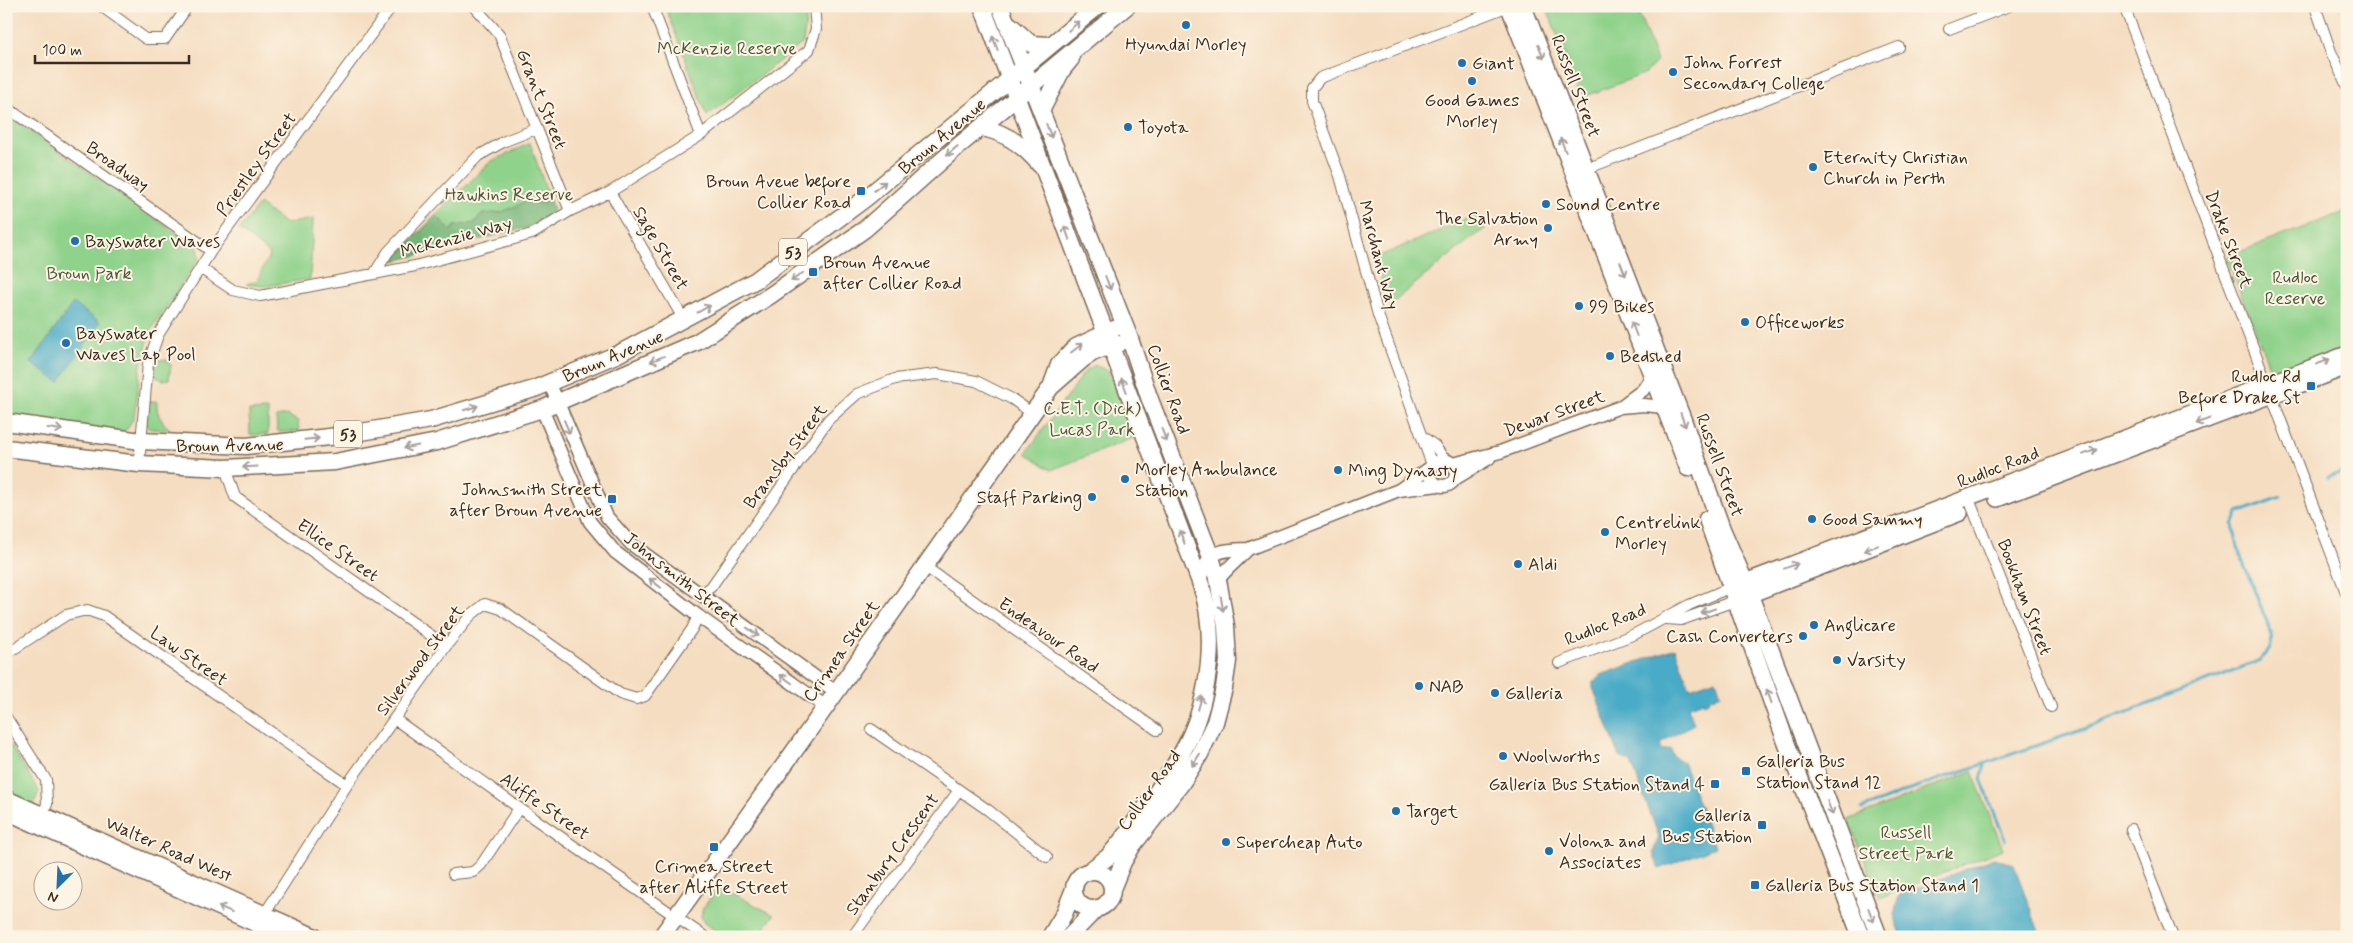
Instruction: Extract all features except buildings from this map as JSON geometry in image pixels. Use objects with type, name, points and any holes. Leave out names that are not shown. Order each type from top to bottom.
[{"type":"main road","name":"Collier Road","points":[[982,6],[1200,582],[1208,623],[1208,664],[1194,726],[1186,743],[1130,830],[1108,857],[1088,872]]},
{"type":"main road","name":"Collier Road","points":[[1000,6],[1127,332],[1149,397],[1211,556],[1218,580],[1226,626],[1228,661],[1224,688],[1215,722],[1200,754],[1181,784],[1133,845],[1123,862],[1112,889]]},
{"type":"main road","name":"Broun Avenue","points":[[6,422],[141,441],[246,446],[338,436],[431,420],[534,389],[618,354],[756,280],[866,198],[1098,6]]},
{"type":"main road","name":"Broun Avenue","points":[[6,448],[139,464],[225,468],[334,462],[437,442],[549,405],[697,342],[771,295],[865,229],[956,148],[1127,6]]},
{"type":"main road","name":"Russell Street","points":[[1509,6],[1580,171]]},
{"type":"main road","name":"Russell Street","points":[[1523,6],[1580,171],[1659,383],[1664,407],[1705,512],[1816,772],[1879,937]]},
{"type":"main road","points":[[1006,22],[1030,44],[1050,45]]},
{"type":"main road","points":[[1041,111],[1062,70],[1086,39]]},
{"type":"main road","points":[[982,128],[999,133],[1013,141],[1045,170]]},
{"type":"main road","name":"Crimea Street","points":[[661,937],[826,707],[1051,387],[1059,365],[1076,347],[1107,340],[1127,332]]},
{"type":"main road","name":"Rudloc Road","points":[[1740,592],[2268,390],[2347,354]]},
{"type":"main road","name":"Rudloc Road","points":[[2268,390],[2347,366]]},
{"type":"main road","name":"Russell Street","points":[[1659,383],[1683,420],[1722,529],[1740,592],[1804,789],[1860,937]]},
{"type":"main road","points":[[1804,789],[1816,772]]},
{"type":"main road","name":"Walter Road West","points":[[6,799],[41,820],[262,919],[316,937]]},
{"type":"main road","name":"Walter Road West","points":[[6,811],[41,820]]},
{"type":"main road","points":[[1050,937],[1064,914],[1077,879],[1088,872],[1099,872],[1108,878],[1112,889],[1107,903],[1091,909],[1081,904],[1074,889]]},
{"type":"main road","points":[[1069,937],[1097,908]]},
{"type":"main road","name":"Walter Road West","points":[[262,919],[286,937]]},
{"type":"street","points":[[101,6],[146,39],[165,39],[188,6]]},
{"type":"street","name":"Priestley Street","points":[[139,464],[148,364],[158,335],[212,251],[392,6]]},
{"type":"street","name":"Grant Street","points":[[474,6],[499,34],[570,211]]},
{"type":"street","points":[[652,6],[701,134]]},
{"type":"street","name":"McKenzie Way","points":[[200,268],[233,290],[260,296],[415,266],[532,234],[570,211],[610,192],[701,134],[809,50],[816,29],[814,6]]},
{"type":"street","name":"Marchant Way","points":[[1431,466],[1378,315],[1340,176],[1312,101],[1312,88],[1320,78],[1358,62],[1509,6]]},
{"type":"street","points":[[1950,29],[2009,6]]},
{"type":"street","name":"Drake Street","points":[[2124,6],[2347,595]]},
{"type":"street","points":[[2316,6],[2331,52],[2347,86]]},
{"type":"street","points":[[1580,171],[1899,47]]},
{"type":"street","name":"Broadway","points":[[6,107],[212,251]]},
{"type":"street","points":[[374,274],[388,252],[477,157],[505,141],[536,129]]},
{"type":"street","name":"Sage Street","points":[[610,192],[684,320]]},
{"type":"street","name":"Bransby Street","points":[[701,594],[711,587],[828,420],[857,394],[895,378],[938,374],[976,382],[1012,399],[1032,413]]},
{"type":"street","name":"Johnsmith Street","points":[[549,382],[549,405],[590,522],[615,552],[698,616],[826,707]]},
{"type":"street","name":"Dewar Street","points":[[1620,407],[1643,390],[1659,383]]},
{"type":"street","name":"Johnsmith Street","points":[[534,389],[549,405],[607,517],[630,544],[836,692]]},
{"type":"street","name":"Dewar Street","points":[[1449,462],[1500,452],[1620,407],[1644,405],[1664,407]]},
{"type":"street","name":"Marchant Way","points":[[1422,436],[1435,446],[1449,462]]},
{"type":"street","name":"Dewar Street","points":[[1456,478],[1500,452]]},
{"type":"street","points":[[1200,582],[1204,564],[1211,556],[1234,549],[1248,549],[1399,490],[1448,485],[1456,478],[1456,471],[1449,462],[1438,460],[1399,490]]},
{"type":"street","points":[[1431,466],[1430,475],[1438,485]]},
{"type":"street","name":"Ellice Street","points":[[225,468],[235,497],[446,646]]},
{"type":"street","name":"Bookham Street","points":[[1971,503],[2050,707]]},
{"type":"street","points":[[1218,580],[1231,564],[1248,549]]},
{"type":"street","name":"Endeavour Road","points":[[924,566],[1157,730]]},
{"type":"street","name":"Rudloc Road","points":[[1559,663],[1665,620],[1682,620],[1740,592]]},
{"type":"street","name":"Silverwood Street","points":[[262,919],[347,786],[396,720],[446,646],[471,615],[485,604],[501,609],[620,694],[636,700],[645,696],[692,630],[698,616]]},
{"type":"street","name":"Law Street","points":[[6,654],[66,615],[87,610],[104,616],[347,786]]},
{"type":"street","points":[[6,717],[46,780],[48,793],[41,820]]},
{"type":"street","name":"Aliffe Street","points":[[396,720],[676,917]]},
{"type":"street","points":[[871,729],[959,790],[1047,857]]},
{"type":"street","name":"Stanbury Crescent","points":[[852,937],[959,790]]},
{"type":"street","points":[[453,874],[473,872],[481,865],[519,808]]},
{"type":"street","points":[[2131,829],[2173,937]]},
{"type":"street","points":[[676,917],[705,937]]},
{"type":"green space","name":"McKenzie Reserve","points":[[665,6],[804,6],[807,12],[803,43],[707,116]]},
{"type":"green space","points":[[1546,6],[1636,6],[1657,61],[1646,73],[1586,96],[1579,92]]},
{"type":"green space","name":"Broun Park","points":[[6,114],[198,248],[199,258],[151,330],[141,365],[134,417],[127,429],[115,435],[6,418]]},
{"type":"green space","name":"Hawkins Reserve","points":[[530,143],[553,209],[549,216],[529,227],[394,261],[397,254],[490,162]]},
{"type":"green space","points":[[548,195],[553,209],[549,216],[529,227],[394,261],[397,254],[436,215],[451,231],[455,226],[474,223],[482,214],[502,212],[525,202],[544,203],[543,197]]},
{"type":"green space","points":[[259,204],[286,224],[313,219],[310,279],[266,286],[247,285],[247,283],[256,282],[270,254],[239,230]]},
{"type":"green space","name":"Rudloc Reserve","points":[[2347,211],[2347,351],[2277,375],[2269,366],[2226,257]]},
{"type":"green space","points":[[1478,214],[1485,229],[1389,305],[1375,258]]},
{"type":"green space","points":[[156,359],[167,360],[171,365],[169,379],[163,380],[152,375]]},
{"type":"green space","name":"C.E.T. (Dick) Lucas Park","points":[[1095,365],[1108,371],[1136,437],[1051,470],[1026,453],[1086,370]]},
{"type":"green space","points":[[157,401],[157,410],[160,417],[171,430],[151,429],[146,425],[146,402]]},
{"type":"green space","points":[[268,410],[268,434],[250,435],[249,411]]},
{"type":"green space","points":[[286,415],[298,421],[299,431],[279,432],[277,430],[276,417]]},
{"type":"green space","points":[[6,738],[39,791],[33,808],[6,796]]},
{"type":"green space","name":"Russell Street Park","points":[[1972,771],[2003,849],[1880,898],[1848,820]]},
{"type":"green space","points":[[719,886],[774,915],[758,937],[725,937],[704,923],[701,916],[703,908]]},
{"type":"water","name":"Bayswater Waves Lap Pool","points":[[73,303],[100,322],[59,382],[31,363]]},
{"type":"water","points":[[1675,648],[1690,688],[1716,679],[1721,694],[1704,704],[1703,701],[1688,707],[1694,724],[1662,742],[1660,746],[1662,750],[1671,749],[1673,756],[1683,762],[1715,847],[1659,869],[1653,852],[1659,837],[1631,762],[1620,757],[1593,688],[1593,682],[1601,675]]},
{"type":"water","points":[[1994,858],[2014,865],[2041,937],[1902,937],[1894,915],[1899,895]]},
{"type":"waterway","points":[[2327,478],[2347,470]]},
{"type":"waterway","points":[[1862,809],[1916,787],[2079,731],[2258,661],[2270,649],[2272,642],[2271,632],[2240,555],[2233,525],[2238,513],[2281,497]]},
{"type":"waterway","points":[[1985,765],[1981,779],[2005,840]]},
{"type":"place","name":"Hyundai Morley","points":[[1186,25]]},
{"type":"place","name":"Giant","points":[[1462,63]]},
{"type":"place","name":"John Forrest Secondary College","points":[[1673,72]]},
{"type":"place","name":"Good Games Morley","points":[[1472,81]]},
{"type":"place","name":"Toyota","points":[[1128,127]]},
{"type":"place","name":"Eternity Christian Church in Perth","points":[[1813,167]]},
{"type":"place","name":"Broun Aveue before Collier Road","points":[[861,191]]},
{"type":"place","name":"Sound Centre","points":[[1546,204]]},
{"type":"place","name":"The Salvation Army","points":[[1548,228]]},
{"type":"place","name":"Bayswater Waves","points":[[75,241]]},
{"type":"place","name":"Broun Avenue after Collier Road","points":[[813,272]]},
{"type":"place","name":"99 Bikes","points":[[1579,306]]},
{"type":"place","name":"Officeworks","points":[[1745,322]]},
{"type":"place","name":"Bayswater Waves Lap Pool","points":[[66,343]]},
{"type":"place","name":"Bedshed","points":[[1610,356]]},
{"type":"place","name":"Rudloc Rd Before Drake St","points":[[2311,386]]},
{"type":"place","name":"Ming Dynasty","points":[[1338,470]]},
{"type":"place","name":"Morley Ambulance Station","points":[[1125,479]]},
{"type":"place","name":"Staff Parking","points":[[1092,497]]},
{"type":"place","name":"Johnsmith Street after Broun Avenue","points":[[612,499]]},
{"type":"place","name":"Good Sammy","points":[[1812,519]]},
{"type":"place","name":"Centrelink Morley","points":[[1605,532]]},
{"type":"place","name":"Aldi","points":[[1518,564]]},
{"type":"place","name":"Anglicare","points":[[1814,625]]},
{"type":"place","name":"Cash Converters","points":[[1803,636]]},
{"type":"place","name":"Varsity","points":[[1837,660]]},
{"type":"place","name":"NAB","points":[[1419,686]]},
{"type":"place","name":"Galleria","points":[[1495,693]]},
{"type":"place","name":"Woolworths","points":[[1503,756]]},
{"type":"place","name":"Galleria Bus Station Stand 12","points":[[1746,771]]},
{"type":"place","name":"Galleria Bus Station Stand 4","points":[[1715,784]]},
{"type":"place","name":"Target","points":[[1396,811]]},
{"type":"place","name":"Galleria Bus Station","points":[[1762,825]]},
{"type":"place","name":"Supercheap Auto","points":[[1226,842]]},
{"type":"place","name":"Crimea Street after Aliffe Street","points":[[714,847]]},
{"type":"place","name":"Volona and Associates","points":[[1549,851]]},
{"type":"place","name":"Galleria Bus Station Stand 1","points":[[1755,885]]}]
